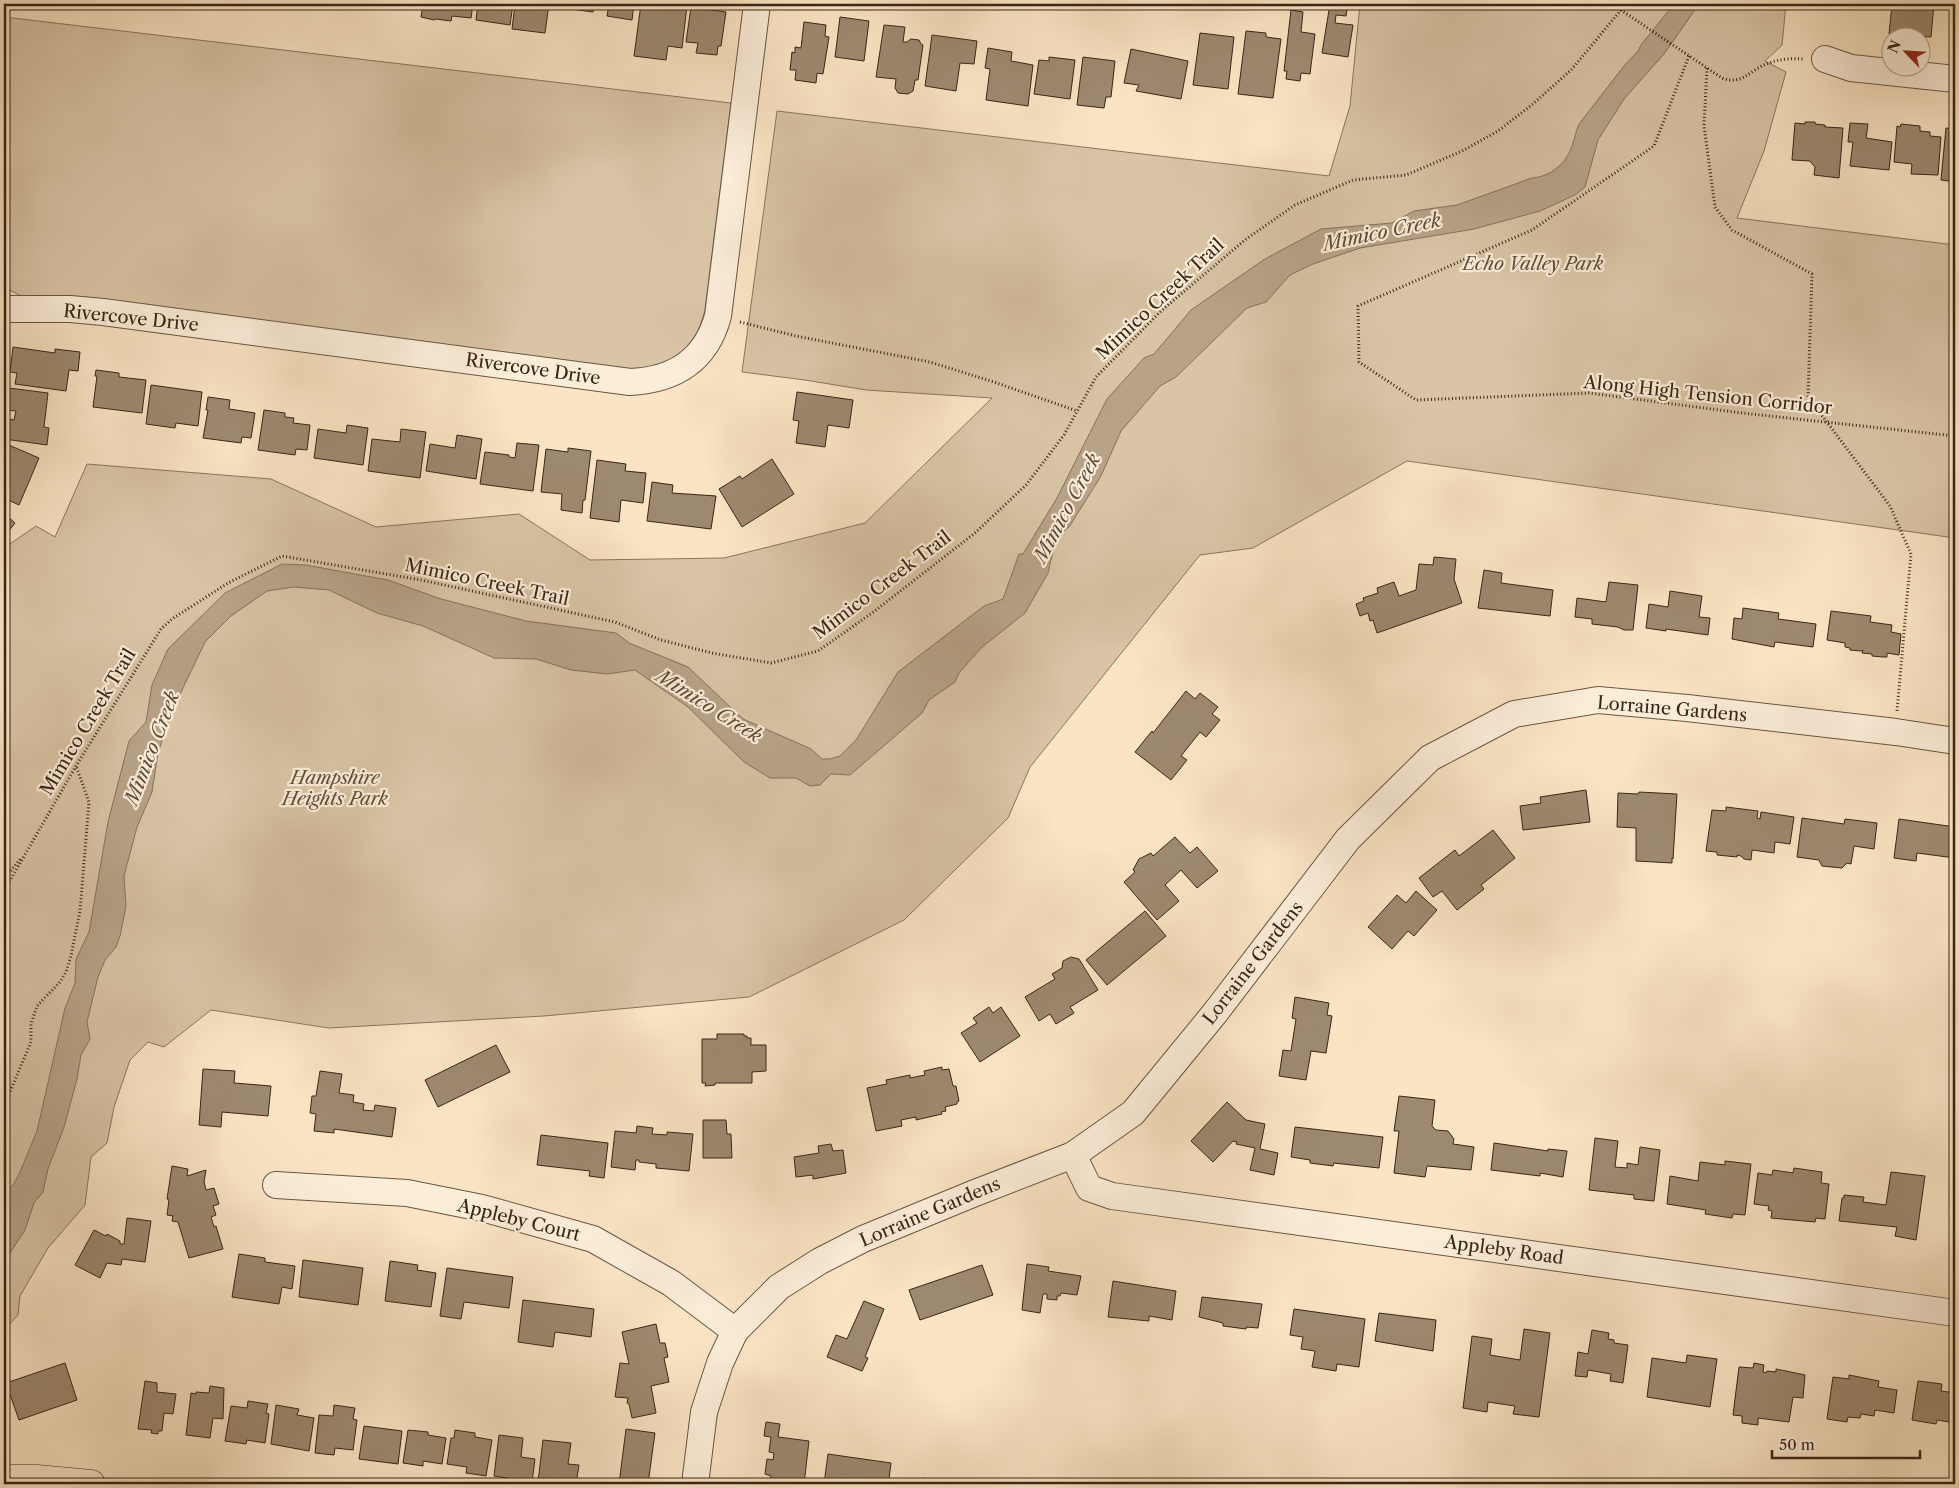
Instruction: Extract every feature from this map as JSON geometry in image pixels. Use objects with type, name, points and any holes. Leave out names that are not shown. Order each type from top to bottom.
[{"type":"main road","points":[[4,1479],[37,1479],[91,1484]]},
{"type":"street","name":"Rivercove Drive","points":[[4,309],[103,312],[630,382],[653,380],[668,376],[682,368],[705,347],[713,333],[718,316],[757,4]]},
{"type":"street","points":[[1825,59],[1851,68],[1955,79]]},
{"type":"street","name":"Lorraine Gardens","points":[[695,1484],[704,1412],[720,1363],[735,1331],[779,1287],[820,1261],[880,1232],[975,1192],[1073,1155],[1133,1114],[1215,1013],[1348,839],[1430,758],[1514,714],[1598,700],[1687,708],[1896,732],[1955,741]]},
{"type":"street","name":"Appleby Road","points":[[1073,1155],[1089,1188],[1112,1196],[1955,1313]]},
{"type":"street","name":"Appleby Court","points":[[276,1185],[407,1193],[482,1208],[593,1239],[671,1283],[735,1331]]},
{"type":"path","points":[[1612,4],[1722,78],[1732,81],[1740,80],[1767,63],[1786,58],[1825,59]]},
{"type":"path","name":"Mimico Creek Trail","points":[[4,891],[76,766],[162,629],[172,619],[228,583],[282,556],[421,580],[615,622],[661,640],[712,653],[771,663],[818,651],[975,533],[1026,485],[1064,435],[1096,377],[1162,310],[1245,240],[1296,205],[1352,180],[1406,175],[1462,151],[1498,131],[1572,69],[1626,4]]},
{"type":"path","name":"Along High Tension Corridor","points":[[1689,56],[1654,146],[1532,230],[1358,306],[1359,362],[1416,400],[1590,393],[1955,436]]},
{"type":"path","points":[[1707,68],[1704,126],[1715,207],[1732,230],[1812,274],[1808,397],[1890,506],[1911,554],[1896,732]]},
{"type":"path","points":[[718,316],[796,336],[930,362],[1077,411]]},
{"type":"path","points":[[4,1115],[9,1094],[30,1042],[31,1024],[37,1006],[60,982],[66,972],[80,911],[89,802],[76,766]]},
{"type":"path","points":[[4,879],[27,850]]},
{"type":"green space","points":[[1360,4],[1786,4],[1782,45],[1765,61],[1786,72],[1764,151],[1737,218],[1955,245],[1955,538],[1407,461],[1253,548],[1200,555],[1030,767],[1008,818],[904,920],[749,997],[544,1016],[329,1028],[211,1010],[164,1047],[148,1042],[130,1060],[114,1107],[107,1143],[91,1157],[85,1205],[48,1248],[20,1296],[18,1315],[4,1330],[4,548],[36,526],[55,537],[87,464],[271,479],[376,527],[519,514],[590,560],[724,558],[865,523],[992,398],[866,390],[742,372],[777,111],[1329,176],[1350,106]]},
{"type":"green space","points":[[4,17],[731,103],[705,310],[701,324],[688,346],[680,354],[659,364],[632,370],[23,297],[4,287]]},
{"type":"water","name":"Mimico Creek","points":[[1674,4],[1699,4],[1664,54],[1624,99],[1598,140],[1585,187],[1575,195],[1540,211],[1474,229],[1360,248],[1313,264],[1290,275],[1266,302],[1247,308],[1176,377],[1160,386],[1121,431],[1101,476],[1069,527],[1056,538],[1048,573],[1025,613],[981,648],[959,673],[955,682],[929,700],[922,713],[850,775],[831,774],[820,785],[810,786],[796,778],[770,778],[744,762],[688,707],[635,670],[607,674],[571,670],[536,659],[494,658],[423,626],[377,613],[329,590],[294,587],[267,591],[231,616],[205,642],[171,713],[158,753],[152,792],[137,827],[124,876],[126,906],[120,936],[116,947],[105,960],[98,977],[87,1022],[90,1039],[81,1055],[77,1079],[64,1127],[48,1169],[43,1192],[34,1203],[25,1230],[4,1262],[4,1193],[14,1184],[37,1131],[65,1008],[75,983],[76,959],[89,932],[108,822],[129,741],[146,722],[152,685],[168,649],[225,593],[282,564],[306,565],[388,580],[441,599],[526,621],[616,633],[629,643],[688,667],[743,719],[811,749],[822,759],[840,756],[856,740],[898,672],[984,606],[1003,599],[1019,554],[1023,554],[1057,498],[1107,399],[1144,358],[1154,354],[1191,310],[1265,259],[1321,229],[1392,223],[1414,211],[1457,205],[1532,178],[1543,176],[1554,170],[1567,157],[1579,124]]},
{"type":"building","points":[[423,4],[473,4],[471,18],[452,16],[451,21],[421,17]]},
{"type":"building","points":[[478,4],[513,4],[510,25],[476,20]]},
{"type":"building","points":[[515,4],[549,4],[545,33],[512,29]]},
{"type":"building","points":[[565,4],[594,4],[593,12],[564,8]]},
{"type":"building","points":[[609,4],[634,4],[632,20],[607,16]]},
{"type":"building","points":[[641,4],[687,6],[682,48],[668,46],[666,60],[634,56]]},
{"type":"building","points":[[1330,4],[1348,4],[1346,16],[1336,15],[1335,23],[1353,25],[1348,57],[1322,53]]},
{"type":"building","points":[[1892,4],[1934,4],[1932,28],[1890,28]]},
{"type":"building","points":[[691,7],[726,12],[721,46],[718,46],[717,55],[696,53],[698,43],[686,42]]},
{"type":"building","points":[[1291,10],[1303,12],[1301,32],[1315,34],[1310,74],[1301,73],[1300,81],[1286,79],[1287,71],[1284,71]]},
{"type":"building","points":[[840,17],[869,21],[864,61],[835,57]]},
{"type":"building","points":[[804,22],[826,25],[825,36],[829,37],[823,74],[817,73],[816,83],[795,80],[796,70],[790,70],[792,52],[795,53],[795,47],[801,48]]},
{"type":"building","points":[[884,25],[905,27],[903,42],[911,39],[919,40],[923,45],[918,80],[915,80],[913,91],[908,94],[898,93],[895,88],[896,79],[876,77]]},
{"type":"building","points":[[1246,31],[1266,33],[1266,37],[1281,39],[1273,98],[1238,94]]},
{"type":"building","points":[[1200,33],[1234,37],[1228,89],[1193,85]]},
{"type":"building","points":[[932,35],[977,41],[974,64],[960,63],[956,91],[925,86]]},
{"type":"building","points":[[988,48],[1012,52],[1011,61],[1033,65],[1028,106],[986,100],[990,69],[985,68]]},
{"type":"building","points":[[1131,49],[1188,61],[1181,99],[1136,91],[1139,85],[1124,83]]},
{"type":"building","points":[[1049,57],[1075,60],[1070,99],[1034,94],[1039,60],[1049,61]]},
{"type":"building","points":[[1083,57],[1115,61],[1111,97],[1106,97],[1104,108],[1077,105]]},
{"type":"building","points":[[1805,122],[1815,122],[1815,124],[1825,125],[1825,127],[1843,128],[1839,178],[1814,175],[1815,167],[1810,161],[1792,160],[1795,123],[1805,124]]},
{"type":"building","points":[[1850,123],[1868,124],[1866,138],[1892,142],[1889,170],[1850,166],[1853,142],[1848,142]]},
{"type":"building","points":[[1901,124],[1920,126],[1920,131],[1930,132],[1930,136],[1941,137],[1938,175],[1911,174],[1912,164],[1894,162],[1897,126],[1900,127]]},
{"type":"building","points":[[1946,128],[1955,129],[1955,182],[1941,180]]},
{"type":"building","points":[[13,347],[55,353],[55,349],[80,352],[78,371],[69,370],[66,391],[15,384],[17,373],[10,372]]},
{"type":"building","points":[[96,370],[119,373],[119,377],[146,380],[142,413],[93,407]]},
{"type":"building","points":[[151,385],[202,392],[198,426],[176,423],[175,428],[146,424]]},
{"type":"building","points":[[9,388],[48,393],[44,427],[49,428],[47,445],[4,439],[7,419],[14,420],[16,411],[6,410]]},
{"type":"building","points":[[797,392],[853,400],[849,428],[828,425],[825,447],[796,443],[799,421],[793,420]]},
{"type":"building","points":[[208,397],[230,400],[229,409],[255,413],[251,438],[242,437],[241,443],[203,438],[208,410],[206,410]]},
{"type":"building","points":[[264,410],[285,413],[285,417],[294,418],[293,423],[310,425],[307,450],[296,449],[295,455],[258,450]]},
{"type":"building","points":[[347,425],[368,428],[363,465],[314,458],[318,429],[346,433]]},
{"type":"building","points":[[401,429],[426,432],[420,478],[368,471],[372,439],[400,442]]},
{"type":"building","points":[[457,435],[482,439],[476,479],[426,471],[430,444],[455,448]]},
{"type":"building","points":[[4,443],[39,458],[19,505],[4,498]]},
{"type":"building","points":[[517,443],[539,445],[533,491],[480,484],[485,452],[509,455],[509,457],[515,458]]},
{"type":"building","points":[[568,448],[591,451],[582,513],[561,510],[562,494],[541,492],[546,449],[568,452]]},
{"type":"building","points":[[772,459],[794,494],[742,527],[719,489],[740,476],[742,479]]},
{"type":"building","points":[[597,460],[626,464],[625,471],[646,473],[643,503],[621,500],[619,522],[590,518]]},
{"type":"building","points":[[652,482],[673,485],[672,493],[716,496],[711,529],[647,521]]},
{"type":"building","points":[[4,513],[15,523],[4,537]]},
{"type":"building","points":[[1434,557],[1456,559],[1454,579],[1462,603],[1377,633],[1373,620],[1370,621],[1368,613],[1360,616],[1356,604],[1364,601],[1363,598],[1378,593],[1377,588],[1394,582],[1399,596],[1416,590],[1419,564],[1433,565]]},
{"type":"building","points":[[1484,570],[1502,573],[1501,583],[1553,590],[1550,616],[1478,608]]},
{"type":"building","points":[[1609,582],[1638,585],[1633,630],[1592,624],[1592,619],[1575,617],[1577,598],[1606,602]]},
{"type":"building","points":[[1670,591],[1702,596],[1699,617],[1710,618],[1708,635],[1646,628],[1649,604],[1668,607]]},
{"type":"building","points":[[1743,608],[1779,613],[1778,619],[1816,624],[1813,647],[1775,642],[1774,647],[1732,639],[1734,618],[1742,619]]},
{"type":"building","points":[[1831,611],[1871,616],[1870,622],[1892,625],[1891,632],[1901,634],[1899,655],[1887,653],[1887,657],[1872,656],[1872,654],[1862,653],[1863,650],[1850,650],[1850,648],[1845,647],[1845,643],[1827,640]]},
{"type":"building","points":[[1186,691],[1195,699],[1200,693],[1218,707],[1212,714],[1220,720],[1206,737],[1200,732],[1181,756],[1187,760],[1171,780],[1135,752],[1152,731],[1153,733]]},
{"type":"building","points":[[1586,790],[1590,822],[1523,830],[1520,806],[1541,803],[1540,797]]},
{"type":"building","points":[[1639,792],[1677,794],[1672,863],[1636,861],[1636,828],[1617,827],[1618,793],[1638,794]]},
{"type":"building","points":[[1726,807],[1758,811],[1757,818],[1760,819],[1761,812],[1794,817],[1790,844],[1775,842],[1774,853],[1752,850],[1751,860],[1737,855],[1737,857],[1717,855],[1717,852],[1706,851],[1712,810],[1726,811]]},
{"type":"building","points":[[1802,818],[1844,824],[1845,819],[1877,823],[1874,849],[1854,846],[1851,864],[1847,863],[1842,868],[1822,866],[1819,860],[1797,857]]},
{"type":"building","points":[[1899,819],[1955,827],[1955,858],[1917,853],[1916,861],[1894,858]]},
{"type":"building","points":[[1493,830],[1515,858],[1481,885],[1484,889],[1457,910],[1442,891],[1433,897],[1419,878],[1455,850],[1459,856]]},
{"type":"building","points":[[1175,837],[1190,853],[1197,847],[1218,871],[1197,888],[1181,870],[1165,885],[1179,901],[1157,920],[1124,882],[1135,872],[1133,870],[1139,859],[1151,853],[1153,856]]},
{"type":"building","points":[[1416,891],[1437,910],[1414,936],[1408,931],[1392,949],[1368,927],[1397,895],[1406,903]]},
{"type":"building","points":[[1145,911],[1166,936],[1107,985],[1086,960]]},
{"type":"building","points":[[1071,957],[1079,959],[1098,990],[1070,1007],[1074,1013],[1056,1024],[1050,1014],[1039,1021],[1025,997],[1055,979],[1052,974],[1062,968],[1063,961]]},
{"type":"building","points":[[1295,997],[1329,1003],[1327,1015],[1332,1016],[1326,1053],[1311,1051],[1306,1080],[1279,1076],[1283,1050],[1291,1051],[1296,1019],[1292,1018]]},
{"type":"building","points":[[989,1007],[993,1013],[1001,1007],[1020,1036],[980,1062],[961,1033],[977,1023],[973,1018]]},
{"type":"building","points":[[717,1034],[744,1034],[747,1038],[751,1038],[751,1045],[766,1045],[766,1071],[752,1072],[752,1083],[715,1083],[715,1085],[705,1086],[706,1083],[702,1083],[702,1039],[717,1039]]},
{"type":"building","points":[[496,1045],[510,1072],[438,1107],[425,1080]]},
{"type":"building","points":[[942,1067],[942,1070],[949,1069],[953,1086],[956,1086],[959,1101],[957,1104],[945,1107],[946,1111],[941,1112],[942,1114],[916,1120],[916,1117],[901,1120],[902,1126],[876,1131],[867,1088],[887,1084],[886,1080],[910,1075],[910,1078],[925,1075],[924,1071]]},
{"type":"building","points":[[203,1069],[235,1071],[234,1083],[271,1086],[268,1116],[222,1112],[221,1127],[199,1125]]},
{"type":"building","points":[[320,1071],[342,1074],[339,1093],[354,1095],[353,1102],[364,1104],[363,1110],[374,1111],[375,1105],[396,1108],[392,1137],[334,1129],[334,1133],[314,1131],[316,1114],[310,1113],[312,1096],[316,1096]]},
{"type":"building","points":[[1399,1096],[1435,1100],[1432,1126],[1436,1130],[1448,1131],[1454,1139],[1453,1144],[1474,1147],[1471,1170],[1427,1166],[1425,1177],[1394,1173],[1399,1131],[1394,1131]]},
{"type":"building","points":[[1227,1102],[1246,1120],[1265,1124],[1260,1149],[1278,1153],[1274,1175],[1250,1170],[1255,1148],[1236,1144],[1237,1142],[1233,1141],[1213,1162],[1191,1141]]},
{"type":"building","points":[[703,1120],[726,1120],[727,1134],[731,1134],[732,1158],[703,1158]]},
{"type":"building","points":[[637,1126],[653,1128],[652,1134],[667,1135],[667,1132],[693,1134],[689,1171],[656,1168],[656,1164],[639,1162],[639,1160],[636,1160],[635,1170],[611,1167],[615,1131],[636,1133]]},
{"type":"building","points":[[1295,1127],[1383,1137],[1379,1168],[1334,1163],[1333,1166],[1310,1163],[1310,1160],[1291,1157]]},
{"type":"building","points":[[541,1135],[608,1143],[604,1178],[589,1176],[590,1171],[537,1165]]},
{"type":"building","points":[[1595,1138],[1618,1141],[1615,1167],[1627,1168],[1627,1163],[1638,1165],[1640,1147],[1660,1150],[1654,1201],[1634,1199],[1634,1195],[1589,1190]]},
{"type":"building","points":[[1494,1143],[1548,1151],[1548,1149],[1567,1151],[1563,1177],[1540,1173],[1540,1176],[1491,1170]]},
{"type":"building","points":[[831,1144],[833,1151],[843,1150],[846,1173],[813,1179],[813,1175],[796,1177],[794,1157],[819,1153],[818,1146]]},
{"type":"building","points":[[1725,1161],[1751,1164],[1745,1215],[1733,1214],[1732,1218],[1705,1214],[1706,1210],[1667,1204],[1670,1176],[1698,1181],[1700,1162],[1725,1165]]},
{"type":"building","points":[[172,1166],[188,1169],[187,1176],[206,1170],[204,1182],[206,1190],[214,1188],[219,1204],[213,1206],[216,1215],[211,1217],[214,1227],[216,1226],[223,1249],[189,1258],[178,1222],[172,1221],[173,1216],[167,1215],[169,1200],[167,1199]]},
{"type":"building","points":[[1794,1168],[1822,1172],[1821,1183],[1829,1184],[1825,1219],[1816,1218],[1815,1222],[1771,1218],[1772,1211],[1768,1210],[1769,1206],[1754,1204],[1758,1173],[1772,1175],[1773,1170],[1793,1173]]},
{"type":"building","points":[[1891,1172],[1925,1176],[1916,1240],[1895,1236],[1897,1227],[1839,1221],[1844,1195],[1864,1197],[1863,1202],[1886,1205]]},
{"type":"building","points":[[127,1218],[151,1221],[145,1262],[122,1259],[121,1265],[107,1263],[100,1278],[75,1265],[94,1230],[106,1236],[107,1234],[120,1241],[120,1244],[124,1244]]},
{"type":"building","points":[[239,1254],[265,1258],[265,1262],[295,1266],[292,1289],[282,1287],[279,1304],[232,1297]]},
{"type":"building","points":[[303,1260],[363,1268],[358,1305],[299,1297]]},
{"type":"building","points":[[390,1261],[418,1265],[417,1270],[436,1273],[431,1307],[385,1301]]},
{"type":"building","points":[[1027,1264],[1049,1267],[1048,1271],[1081,1276],[1077,1295],[1061,1293],[1060,1296],[1057,1296],[1057,1300],[1047,1299],[1047,1294],[1043,1294],[1040,1313],[1022,1310]]},
{"type":"building","points":[[982,1265],[993,1295],[920,1320],[909,1290]]},
{"type":"building","points":[[447,1268],[513,1277],[509,1308],[464,1302],[461,1319],[440,1316]]},
{"type":"building","points":[[1113,1281],[1176,1291],[1172,1320],[1149,1316],[1149,1321],[1108,1317]]},
{"type":"building","points":[[1202,1297],[1262,1304],[1258,1328],[1246,1327],[1246,1329],[1223,1326],[1223,1323],[1199,1317]]},
{"type":"building","points":[[523,1300],[594,1309],[591,1337],[555,1332],[553,1347],[518,1342]]},
{"type":"building","points":[[864,1301],[884,1309],[865,1357],[868,1358],[862,1371],[827,1357],[836,1335],[847,1339]]},
{"type":"building","points":[[1294,1309],[1365,1319],[1359,1367],[1337,1364],[1336,1371],[1312,1367],[1315,1351],[1301,1349],[1303,1337],[1290,1335]]},
{"type":"building","points":[[1379,1313],[1436,1320],[1433,1351],[1375,1341]]},
{"type":"building","points":[[656,1324],[660,1343],[665,1343],[668,1357],[664,1358],[669,1382],[651,1386],[656,1413],[632,1418],[629,1404],[627,1403],[628,1398],[615,1397],[620,1363],[629,1364],[622,1332]]},
{"type":"building","points":[[1524,1329],[1550,1333],[1539,1417],[1513,1414],[1515,1406],[1488,1402],[1487,1412],[1463,1408],[1472,1336],[1492,1339],[1490,1355],[1520,1360]]},
{"type":"building","points":[[1592,1330],[1609,1333],[1608,1339],[1614,1340],[1614,1343],[1628,1345],[1623,1383],[1610,1381],[1611,1374],[1588,1370],[1587,1377],[1575,1376],[1578,1352],[1588,1354]]},
{"type":"building","points":[[1687,1355],[1717,1359],[1710,1407],[1647,1397],[1652,1358],[1686,1363]]},
{"type":"building","points":[[65,1363],[77,1400],[19,1420],[6,1383]]},
{"type":"building","points":[[1754,1363],[1764,1365],[1763,1372],[1766,1373],[1767,1371],[1776,1372],[1776,1369],[1805,1375],[1803,1398],[1793,1397],[1789,1422],[1758,1418],[1758,1425],[1742,1423],[1742,1416],[1733,1415],[1739,1367],[1753,1368]]},
{"type":"building","points":[[1849,1375],[1879,1381],[1878,1387],[1897,1390],[1894,1413],[1875,1410],[1874,1416],[1861,1414],[1860,1418],[1848,1417],[1847,1422],[1827,1419],[1833,1377],[1849,1379]]},
{"type":"building","points":[[145,1381],[157,1383],[157,1392],[176,1394],[173,1414],[164,1413],[162,1431],[158,1431],[158,1434],[151,1433],[152,1430],[138,1429]]},
{"type":"building","points":[[1918,1381],[1942,1384],[1941,1391],[1955,1393],[1955,1423],[1937,1420],[1936,1424],[1912,1420]]},
{"type":"building","points":[[210,1386],[224,1388],[223,1419],[213,1418],[210,1438],[186,1435],[191,1393],[209,1393]]},
{"type":"building","points":[[248,1401],[268,1404],[266,1413],[269,1414],[265,1443],[247,1440],[246,1444],[225,1441],[231,1406],[247,1408]]},
{"type":"building","points":[[276,1405],[299,1409],[297,1415],[314,1418],[309,1451],[271,1444]]},
{"type":"building","points":[[334,1405],[355,1408],[353,1419],[357,1420],[353,1450],[335,1448],[334,1455],[315,1453],[319,1415],[333,1416]]},
{"type":"building","points":[[766,1422],[780,1424],[778,1437],[809,1441],[804,1484],[761,1484],[770,1479],[771,1476],[765,1474],[767,1459],[773,1460],[774,1453],[769,1452],[771,1437],[764,1436]]},
{"type":"building","points":[[364,1426],[402,1431],[398,1464],[359,1459]]},
{"type":"building","points":[[626,1429],[655,1433],[648,1484],[619,1484]]},
{"type":"building","points":[[408,1430],[428,1432],[428,1435],[446,1438],[442,1464],[423,1461],[423,1466],[403,1463]]},
{"type":"building","points":[[455,1430],[475,1433],[475,1437],[492,1440],[486,1476],[466,1473],[467,1467],[447,1464],[451,1438],[454,1438]]},
{"type":"building","points":[[499,1435],[523,1438],[521,1457],[535,1459],[532,1482],[494,1476]]},
{"type":"building","points":[[543,1440],[571,1443],[568,1464],[579,1465],[576,1484],[538,1482]]},
{"type":"building","points":[[828,1454],[891,1463],[889,1479],[899,1480],[898,1484],[824,1484]]},
{"type":"building","points":[[924,1478],[966,1484],[906,1484],[907,1480],[923,1482]]},
{"type":"park label","name":"Echo Valley Park","points":[[1533,264]]},
{"type":"park label","name":"Hampshire Heights Park","points":[[335,788]]}]
